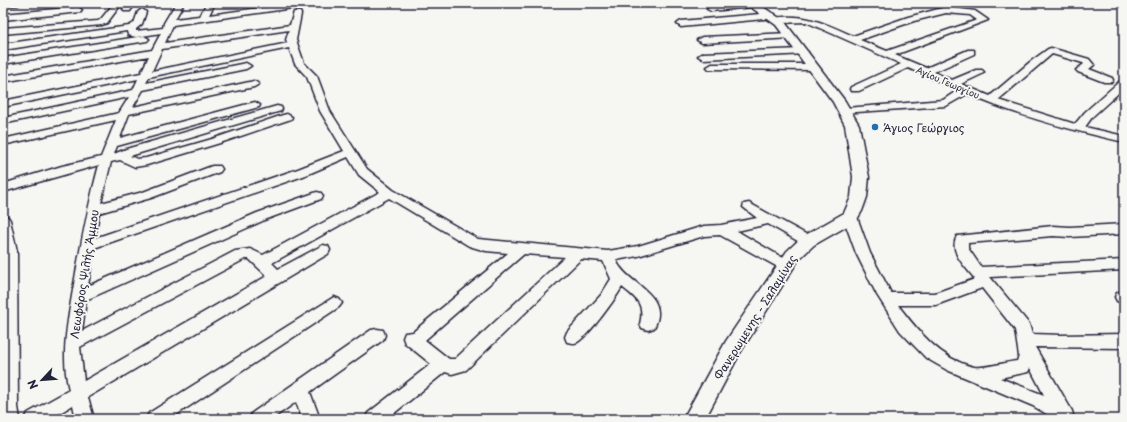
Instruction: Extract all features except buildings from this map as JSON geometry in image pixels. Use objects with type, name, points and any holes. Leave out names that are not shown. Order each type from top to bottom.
[{"type":"main road","points":[[752,4],[796,36],[802,50]]},
{"type":"main road","points":[[776,20],[802,50],[846,112],[854,131],[861,177],[859,197],[850,217]]},
{"type":"main road","name":"Φανερωμενης - Σαλαμίνας","points":[[694,419],[733,347],[796,251],[808,241],[850,217]]},
{"type":"street","points":[[3,4],[18,3]]},
{"type":"street","points":[[43,41],[66,24],[74,11],[85,3]]},
{"type":"street","points":[[3,31],[66,24],[102,22],[118,3]]},
{"type":"street","name":"Λεωφόρος Ψιλής Άμμου","points":[[85,419],[73,373],[72,344],[86,246],[93,210],[106,160],[124,113],[138,90],[180,3]]},
{"type":"street","points":[[202,19],[211,3]]},
{"type":"street","points":[[232,15],[238,3]]},
{"type":"street","points":[[3,79],[26,75],[162,38],[202,19],[232,15],[238,18],[242,16],[243,13],[265,7],[295,8],[314,3]]},
{"type":"street","points":[[711,9],[752,4]]},
{"type":"street","points":[[3,47],[131,28],[138,24],[144,8]]},
{"type":"street","points":[[295,8],[294,26],[291,36],[292,45],[296,48],[300,64],[312,76],[325,111],[363,172],[389,193],[479,245],[520,250],[608,256],[638,252],[704,231],[721,230],[771,219]]},
{"type":"street","points":[[851,40],[911,19],[946,10],[972,13],[984,20],[886,55]]},
{"type":"street","points":[[3,17],[74,11]]},
{"type":"street","name":"Αγίου Γεωργίου","points":[[681,24],[790,19],[808,20],[991,101],[1077,129],[1120,138]]},
{"type":"street","points":[[703,22],[706,40],[790,36]]},
{"type":"street","points":[[3,61],[35,55],[162,38],[294,26]]},
{"type":"street","points":[[131,28],[131,33],[162,38]]},
{"type":"street","points":[[3,104],[292,45]]},
{"type":"street","points":[[703,56],[802,50]]},
{"type":"street","points":[[991,101],[1032,64],[1051,51],[1086,61],[1089,65],[1082,70],[1108,80]]},
{"type":"street","points":[[926,72],[971,52]]},
{"type":"street","points":[[721,54],[737,72],[742,74],[750,73],[748,67],[813,67]]},
{"type":"street","points":[[26,75],[35,55]]},
{"type":"street","points":[[855,89],[901,69],[907,64]]},
{"type":"street","points":[[3,121],[246,66]]},
{"type":"street","points":[[712,67],[732,66]]},
{"type":"street","points":[[951,84],[979,72]]},
{"type":"street","points":[[1077,129],[1089,114],[1124,83]]},
{"type":"street","points":[[3,142],[254,84]]},
{"type":"street","points":[[846,112],[946,103],[965,90]]},
{"type":"street","points":[[112,144],[255,105]]},
{"type":"street","points":[[3,188],[66,169],[121,156],[130,151],[277,109]]},
{"type":"street","points":[[121,156],[138,163],[216,142],[287,117]]},
{"type":"street","points":[[1120,138],[1124,128]]},
{"type":"street","points":[[86,246],[302,172],[351,152]]},
{"type":"street","points":[[93,210],[147,195],[216,169]]},
{"type":"street","points":[[262,262],[389,193]]},
{"type":"street","points":[[80,296],[262,216],[317,196]]},
{"type":"street","points":[[749,207],[808,241]]},
{"type":"street","points":[[850,217],[863,254],[888,299],[905,327],[925,348],[950,364],[1040,402],[1066,418]]},
{"type":"street","points":[[3,220],[10,251],[9,407],[11,419]]},
{"type":"street","points":[[975,374],[994,373],[1022,367],[1027,356],[1026,343],[1024,328],[982,276],[962,254],[962,239],[965,237],[1053,231],[1070,232],[1124,229]]},
{"type":"street","points":[[721,230],[730,233],[785,266]]},
{"type":"street","points":[[34,419],[323,250]]},
{"type":"street","points":[[520,250],[413,339],[444,364],[452,367],[460,364],[577,254]]},
{"type":"street","points":[[72,344],[240,254],[248,252],[252,254],[277,277]]},
{"type":"street","points":[[573,337],[602,304],[617,284],[618,278],[608,256]]},
{"type":"street","points":[[888,299],[936,299],[982,276],[1124,265]]},
{"type":"street","points":[[616,272],[632,285],[648,303],[651,317],[648,324]]},
{"type":"street","points":[[154,419],[334,303]]},
{"type":"street","points":[[258,419],[377,335]]},
{"type":"street","points":[[1026,343],[1124,341]]},
{"type":"street","points":[[1026,343],[1066,418]]},
{"type":"street","points":[[374,419],[444,364]]},
{"type":"street","points":[[300,389],[311,419]]},
{"type":"place","name":"Άγιος Γεώργιος","points":[[875,127]]}]
